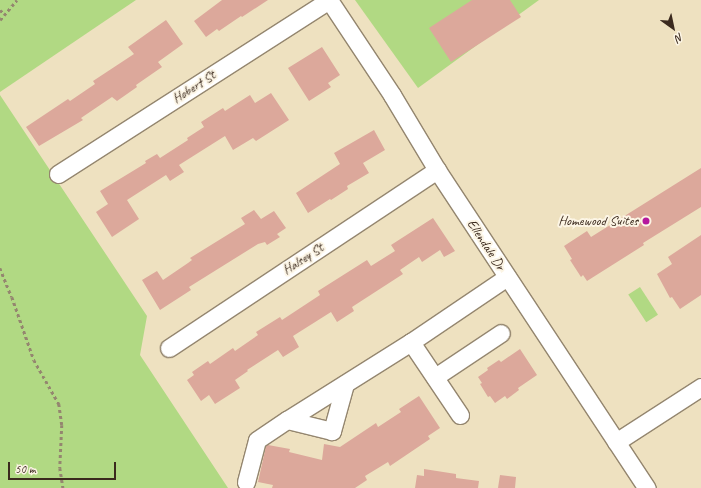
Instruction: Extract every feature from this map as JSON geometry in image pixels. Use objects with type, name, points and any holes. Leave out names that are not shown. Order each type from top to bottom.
[{"type":"street","name":"Ellendale Dr","points":[[329,0],[392,95],[437,170],[646,488]]},
{"type":"street","name":"Hobert St","points":[[58,174],[329,0]]},
{"type":"street","name":"Halsey St","points":[[169,348],[437,170]]},
{"type":"street","points":[[246,482],[257,440],[286,420],[411,342],[507,277]]},
{"type":"street","points":[[435,378],[501,333]]},
{"type":"street","points":[[411,342],[460,416]]},
{"type":"street","points":[[286,420],[332,431],[345,384]]},
{"type":"street","points":[[616,442],[701,387]]},
{"type":"path","points":[[0,20],[17,0]]},
{"type":"path","points":[[0,10],[5,14]]},
{"type":"path","points":[[0,268],[12,296],[36,365],[59,404],[62,425],[60,468],[63,488]]},
{"type":"green space","points":[[0,0],[136,0],[0,92]]},
{"type":"green space","points":[[355,0],[539,0],[418,88]]},
{"type":"green space","points":[[0,95],[147,316],[140,355],[228,488],[0,488]]},
{"type":"green space","points":[[640,287],[658,315],[646,322],[628,295]]},
{"type":"building","points":[[222,0],[268,0],[219,31],[217,29],[206,37],[194,21]]},
{"type":"building","points":[[472,0],[510,0],[521,17],[451,62],[429,28]]},
{"type":"building","points":[[166,20],[183,44],[158,62],[162,67],[136,85],[137,87],[117,101],[112,97],[81,118],[83,120],[39,146],[26,127],[68,99],[70,101],[95,84],[93,81],[134,54],[128,47]]},
{"type":"building","points":[[322,47],[340,75],[328,83],[331,87],[309,101],[288,68]]},
{"type":"building","points":[[271,93],[289,120],[256,141],[253,138],[233,150],[225,136],[179,165],[184,172],[170,181],[166,175],[127,200],[139,219],[112,237],[96,212],[108,204],[100,191],[146,163],[145,161],[157,154],[160,158],[188,140],[187,138],[204,127],[201,122],[223,108],[225,111],[250,95],[255,103]]},
{"type":"building","points":[[374,130],[385,150],[363,163],[369,173],[347,186],[348,189],[308,213],[296,193],[340,164],[334,153]]},
{"type":"building","name":"Homewood Suites","points":[[701,168],[701,207],[643,243],[644,245],[587,281],[583,275],[581,277],[570,260],[572,259],[564,246],[587,231],[591,237]]},
{"type":"building","points":[[254,210],[261,219],[274,211],[286,228],[277,234],[280,237],[267,245],[265,242],[258,244],[189,287],[191,290],[160,310],[142,280],[157,271],[163,280],[192,260],[190,258],[245,224],[241,218]]},
{"type":"building","points":[[433,218],[455,251],[444,257],[440,250],[422,262],[419,257],[400,270],[403,274],[352,307],[354,311],[337,322],[331,312],[293,336],[299,347],[283,357],[278,350],[247,370],[248,371],[235,380],[240,388],[215,404],[209,395],[201,401],[187,380],[194,375],[192,372],[208,361],[210,364],[233,348],[235,351],[258,335],[256,332],[280,317],[282,320],[320,295],[318,291],[367,260],[371,266],[395,251],[391,245]]},
{"type":"building","points":[[701,235],[701,295],[680,309],[672,297],[670,298],[657,274],[672,264],[668,257]]},
{"type":"building","points":[[520,349],[537,375],[518,388],[519,390],[507,399],[505,396],[495,403],[490,396],[488,397],[480,384],[482,383],[478,377],[488,370],[487,368],[499,360],[501,362]]},
{"type":"building","points":[[419,396],[440,428],[428,436],[430,439],[390,466],[388,462],[365,476],[367,480],[355,488],[272,488],[273,485],[258,482],[266,446],[268,445],[290,449],[289,452],[322,460],[324,444],[340,447],[376,423],[378,427],[401,412],[399,409]]},
{"type":"building","points":[[424,469],[456,474],[456,478],[479,481],[478,488],[415,488],[417,475],[424,476]]},
{"type":"building","points":[[500,475],[516,477],[515,488],[498,488]]},
{"type":"place","name":"Homewood Suites","points":[[646,221]]}]
